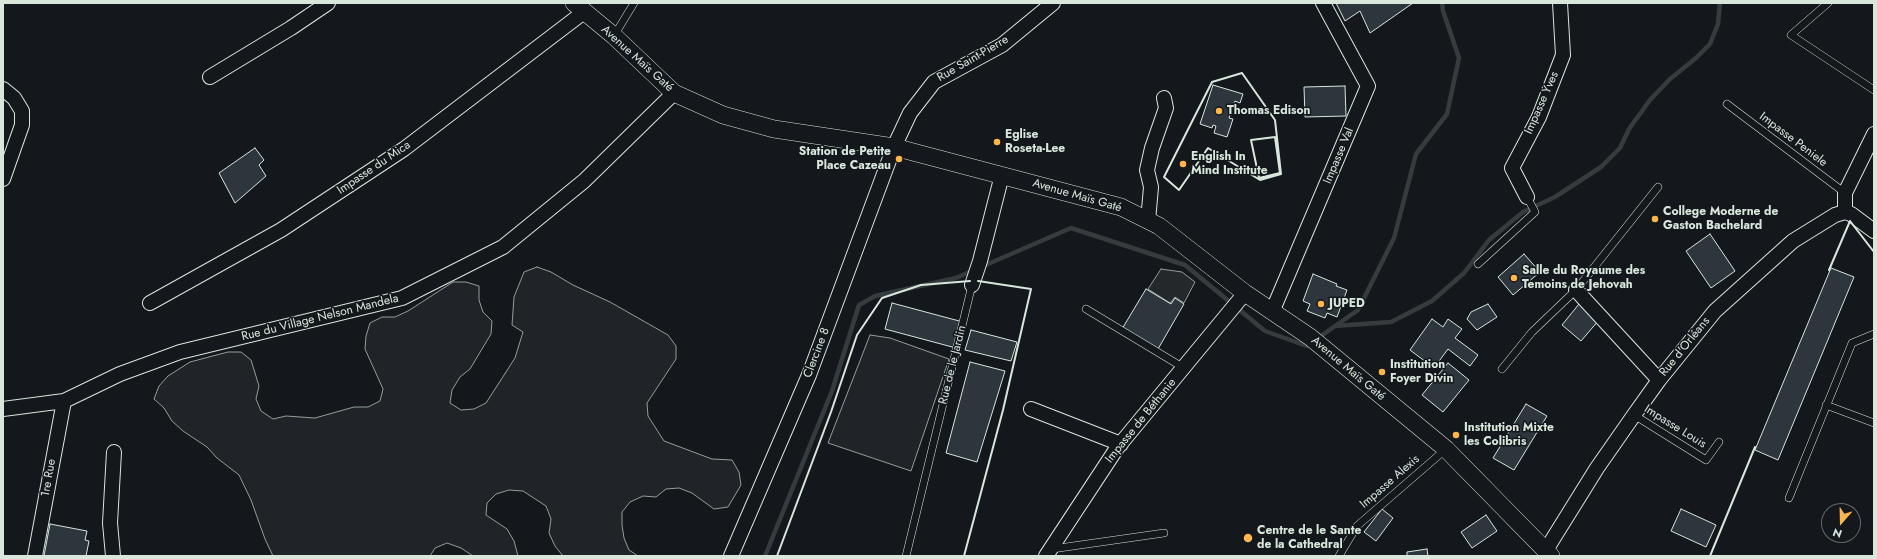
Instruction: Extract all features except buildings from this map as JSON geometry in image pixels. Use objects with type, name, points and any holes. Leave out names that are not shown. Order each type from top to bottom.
[{"type":"street","points":[[210,77],[291,28],[328,3]]},
{"type":"street","name":"Rue Saint-Pierre","points":[[894,147],[910,112],[934,82],[1002,45],[1053,3]]},
{"type":"street","name":"Impasse Val","points":[[1272,312],[1368,86],[1323,3]]},
{"type":"street","name":"Impasse Yves","points":[[1527,197],[1512,168],[1539,117],[1563,55],[1560,3]]},
{"type":"street","name":"Avenue Maïs Gaté","points":[[579,8],[614,36],[674,93],[723,115],[774,129],[894,147],[1121,207],[1159,226],[1243,296],[1272,312],[1315,341],[1446,449],[1548,553]]},
{"type":"street","name":"Impasse du Mica","points":[[150,303],[281,230],[404,149],[579,8]]},
{"type":"street","points":[[3,89],[14,98],[22,112],[22,125],[3,178]]},
{"type":"street","name":"Rue du Village Nelson Mandela","points":[[3,408],[64,401],[120,374],[180,352],[402,298],[504,247],[584,181],[674,93]]},
{"type":"street","points":[[1148,221],[1150,187],[1147,170],[1152,148],[1166,108],[1164,98]]},
{"type":"street","points":[[1874,134],[1845,193],[1845,212],[1851,214],[1874,231]]},
{"type":"street","name":"Clercine 8","points":[[731,556],[809,375],[894,147]]},
{"type":"street","name":"Rue de le Jardin","points":[[972,285],[980,261],[1002,175]]},
{"type":"street","name":"Rue d'Orléans","points":[[1548,553],[1597,468],[1659,380],[1715,311],[1787,246],[1835,215],[1845,212]]},
{"type":"street","points":[[1576,290],[1659,380]]},
{"type":"street","name":"Impasse de Béthanie","points":[[1048,553],[1121,444],[1243,296]]},
{"type":"street","name":"1re Rue","points":[[35,556],[64,401]]},
{"type":"street","points":[[1031,409],[1121,444]]},
{"type":"street","points":[[113,556],[110,523],[114,452]]},
{"type":"lane","points":[[614,36],[634,3]]},
{"type":"lane","points":[[1828,3],[1791,35],[1874,90]]},
{"type":"lane","name":"Impasse Peniele","points":[[1727,104],[1845,193]]},
{"type":"lane","points":[[1502,369],[1532,332],[1576,290],[1658,187]]},
{"type":"lane","points":[[1478,264],[1535,212],[1527,197]]},
{"type":"lane","name":"Rue de le Jardin","points":[[906,556],[972,285]]},
{"type":"lane","points":[[1086,309],[1184,368]]},
{"type":"lane","points":[[1789,498],[1852,343],[1874,334]]},
{"type":"lane","points":[[1826,405],[1874,423]]},
{"type":"lane","name":"Impasse Louis","points":[[1634,415],[1706,460],[1719,442]]},
{"type":"lane","name":"Impasse Alexis","points":[[1339,556],[1357,526],[1390,495],[1446,449]]},
{"type":"lane","points":[[1048,553],[1164,533]]},
{"type":"shaded area","points":[[537,267],[551,272],[573,285],[610,302],[668,335],[676,346],[676,359],[647,403],[648,416],[664,441],[712,459],[732,460],[739,472],[741,485],[728,507],[714,509],[692,493],[679,488],[666,489],[656,497],[643,496],[630,502],[622,512],[624,538],[629,550],[638,556],[563,556],[555,546],[549,533],[551,519],[546,506],[523,491],[509,490],[496,494],[487,503],[486,515],[507,529],[514,541],[518,556],[473,556],[461,548],[447,543],[435,548],[430,556],[273,556],[265,539],[251,500],[239,475],[217,458],[207,447],[183,431],[172,421],[164,408],[154,399],[159,386],[168,376],[190,362],[228,352],[241,352],[251,360],[259,386],[256,399],[261,411],[273,419],[286,416],[315,418],[354,407],[368,407],[380,401],[383,389],[365,349],[366,336],[370,323],[382,317],[395,317],[408,311],[453,282],[466,282],[479,286],[479,300],[483,312],[492,321],[491,334],[470,369],[460,377],[452,390],[450,403],[461,410],[474,409],[486,403],[515,358],[523,332],[512,325],[514,297],[524,272]]},
{"type":"shaded area","points":[[1161,269],[1182,272],[1195,282],[1184,303],[1175,297],[1170,303],[1148,289]]},
{"type":"shaded area","points":[[870,335],[890,338],[949,359],[911,471],[828,443]]},
{"type":"waterway","points":[[1318,338],[1358,310],[1394,238],[1416,154],[1447,114],[1459,58],[1443,11],[1442,3]]},
{"type":"waterway","points":[[1335,326],[1391,322],[1432,301],[1464,273],[1489,240],[1523,212],[1555,197],[1601,167],[1620,148],[1629,129],[1650,100],[1670,79],[1696,58],[1710,44],[1718,24],[1720,3]]},
{"type":"waterway","points":[[981,267],[1071,228],[1185,265],[1265,331],[1307,346],[1312,343]]},
{"type":"waterway","points":[[765,556],[832,391],[859,305],[875,296],[956,278],[974,270]]},
{"type":"wall","points":[[1242,73],[1275,120],[1281,174],[1260,180],[1208,148],[1179,190],[1164,177],[1212,82],[1242,73]]},
{"type":"wall","points":[[1275,137],[1280,173],[1259,178],[1251,140],[1275,137]]},
{"type":"wall","points":[[1829,270],[1850,221],[1874,252]]},
{"type":"wall","points":[[777,556],[831,412],[857,335],[882,298],[921,285],[970,281]]},
{"type":"wall","points":[[964,556],[1003,410],[1031,289],[978,281]]},
{"type":"wall","points":[[1710,556],[1755,447]]},
{"type":"place","name":"Thomas Edison","points":[[1219,111]]},
{"type":"place","name":"Eglise Roseta-Lee","points":[[997,142]]},
{"type":"place","name":"Station de Petite Place Cazeau","points":[[899,159]]},
{"type":"place","name":"English In Mind Institute","points":[[1183,164]]},
{"type":"place","name":"College Moderne de Gaston Bachelard","points":[[1655,219]]},
{"type":"place","name":"Salle du Royaume des Temoins de Jehovah","points":[[1514,278]]},
{"type":"place","name":"JUPED","points":[[1321,304]]},
{"type":"place","name":"Institution Foyer Divin","points":[[1382,372]]},
{"type":"place","name":"Institution Mixte les Colibris","points":[[1456,435]]},
{"type":"place","name":"Centre de le Sante de la Cathedral","points":[[1248,538]]}]
